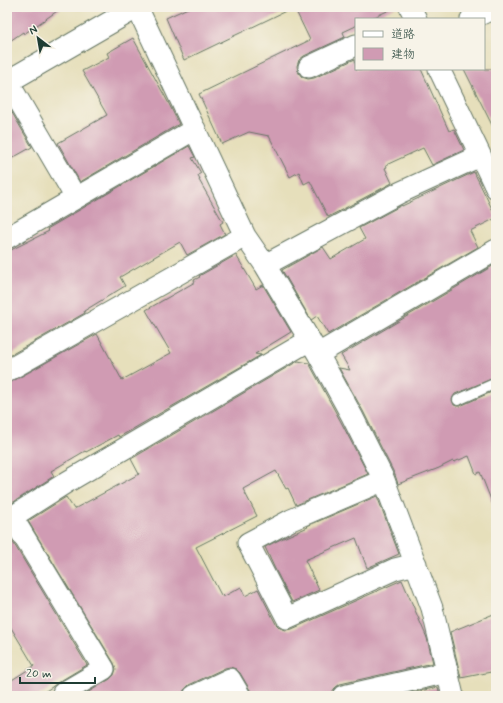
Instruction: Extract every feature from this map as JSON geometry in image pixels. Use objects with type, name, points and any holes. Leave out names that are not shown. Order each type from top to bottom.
[{"type":"street","points":[[76,198],[8,82],[137,7],[245,236],[265,265],[314,347],[352,416],[384,480],[432,608],[453,696]]},
{"type":"street","points":[[473,18],[496,7]]},
{"type":"street","points":[[309,67],[355,45]]},
{"type":"street","points":[[439,70],[496,188]]},
{"type":"street","points":[[7,238],[195,129]]},
{"type":"street","points":[[265,265],[399,194],[480,156]]},
{"type":"street","points":[[7,371],[245,236]]},
{"type":"street","points":[[63,693],[104,669],[10,519],[67,482],[314,347],[496,250]]},
{"type":"street","points":[[384,480],[291,520],[248,543],[287,618],[395,569],[416,564]]},
{"type":"street","points":[[343,696],[448,672]]},
{"type":"street","points":[[194,696],[230,679],[240,696]]},
{"type":"lane","points":[[458,400],[496,383]]},
{"type":"building","points":[[7,7],[63,7],[24,34],[23,32],[7,43]]},
{"type":"building","points":[[190,7],[294,7],[184,60],[166,18]]},
{"type":"building","points":[[294,7],[396,7],[372,18],[355,18],[355,26],[343,32],[345,37],[304,56],[299,60],[297,66],[298,72],[302,77],[308,79],[314,78],[355,59],[355,70],[421,70],[449,131],[454,129],[464,150],[432,165],[423,148],[386,165],[387,167],[385,168],[392,183],[328,217],[310,181],[304,184],[299,172],[290,177],[269,136],[249,132],[222,144],[199,94],[310,40]]},
{"type":"building","points":[[133,38],[179,124],[80,182],[58,143],[107,115],[82,71],[109,57],[107,53]]},
{"type":"building","points":[[496,69],[496,133],[464,70]]},
{"type":"building","points":[[7,104],[32,147],[7,161]]},
{"type":"building","points":[[189,146],[195,157],[192,158],[201,173],[198,175],[199,180],[223,222],[220,224],[225,234],[187,255],[180,242],[120,277],[125,286],[84,311],[85,313],[7,357],[7,252],[49,231],[47,229]]},
{"type":"building","points":[[474,172],[496,217],[470,231],[478,247],[328,334],[317,316],[311,320],[282,270],[323,247],[331,259],[365,239],[359,228],[402,205]]},
{"type":"building","points":[[236,255],[256,289],[263,285],[291,332],[255,354],[261,355],[119,437],[118,435],[86,452],[85,451],[51,471],[54,476],[9,505],[7,502],[7,383],[97,334],[122,380],[171,353],[146,310],[195,282],[194,280],[200,277],[199,276]]},
{"type":"building","points":[[496,264],[496,377],[455,394],[452,400],[454,405],[460,406],[496,390],[495,510],[480,472],[476,474],[469,456],[454,462],[453,461],[398,484],[363,411],[339,368],[350,370],[341,355]]},
{"type":"building","points":[[298,361],[309,363],[368,474],[296,505],[288,488],[286,489],[276,471],[243,489],[257,516],[196,547],[223,597],[241,587],[245,596],[258,589],[276,624],[280,628],[286,630],[292,629],[402,580],[427,638],[433,663],[340,684],[332,692],[331,696],[252,696],[240,673],[236,669],[230,667],[189,685],[184,690],[182,696],[82,696],[110,679],[114,675],[116,669],[114,663],[28,521],[66,497],[74,509],[139,474],[131,459]]},
{"type":"building","points":[[377,496],[399,554],[367,568],[356,538],[305,560],[319,590],[292,602],[265,547],[308,527],[307,526]]},
{"type":"building","points":[[8,534],[87,665],[38,696],[7,696],[7,683],[34,666],[7,621]]},
{"type":"building","points":[[496,613],[496,671],[461,678],[450,632]]},
{"type":"building","points":[[438,687],[440,696],[397,696]]}]
